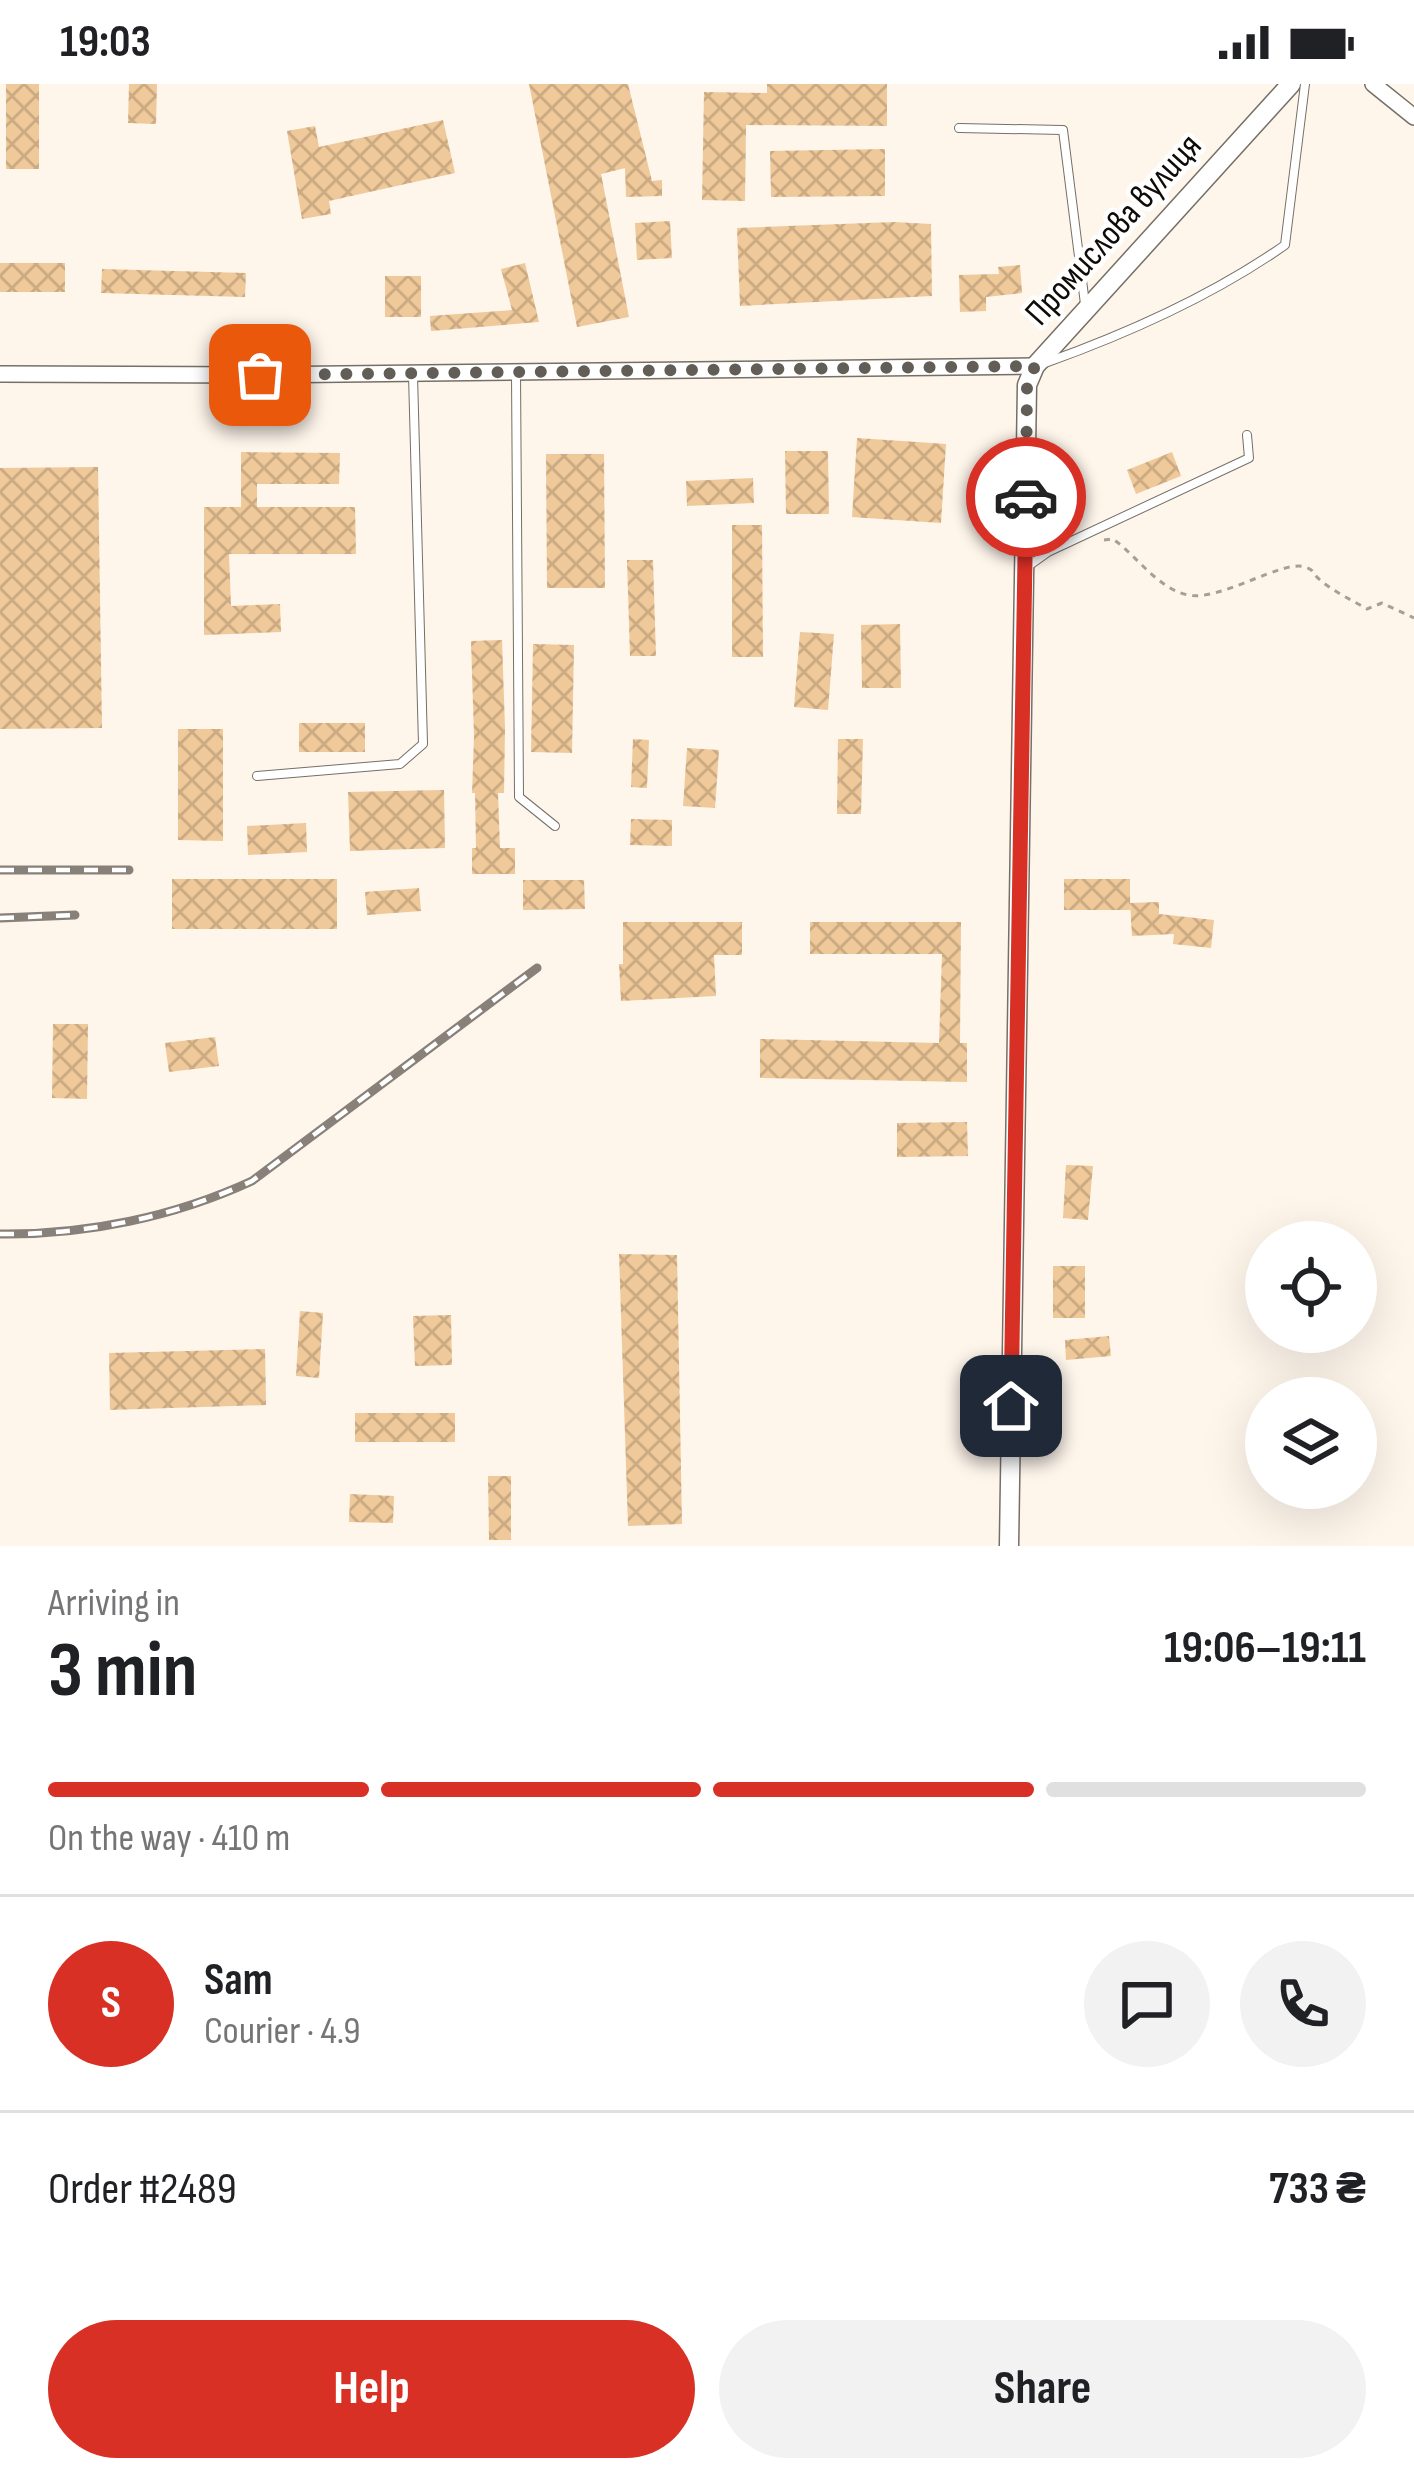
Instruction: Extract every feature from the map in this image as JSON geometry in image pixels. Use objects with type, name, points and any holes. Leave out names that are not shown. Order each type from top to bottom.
[{"type":"street","name":"Промислова вулиця","points":[[1035,366],[1291,84]]},
{"type":"street","points":[[1373,84],[1414,117]]},
{"type":"street","points":[[0,374],[1035,366],[1026,398],[1009,1546]]},
{"type":"lane","points":[[1035,366],[1086,348],[1234,280],[1285,245],[1305,84]]},
{"type":"lane","points":[[959,128],[1063,130],[1086,312]]},
{"type":"lane","points":[[516,372],[519,797],[555,826]]},
{"type":"lane","points":[[257,776],[400,764],[423,744],[413,374]]},
{"type":"lane","points":[[1026,567],[1048,552],[1249,458],[1247,435]]},
{"type":"path","points":[[1099,541],[1113,539],[1135,554],[1158,580],[1189,596],[1236,587],[1299,565],[1367,609],[1382,603],[1414,618]]},
{"type":"building","points":[[6,84],[39,84],[39,169],[6,169]]},
{"type":"building","points":[[129,84],[157,84],[156,124],[128,123]]},
{"type":"building","points":[[529,84],[628,84],[652,181],[662,180],[662,196],[626,197],[625,168],[601,174],[629,317],[577,327]]},
{"type":"building","points":[[767,84],[887,84],[887,126],[746,125],[745,201],[702,200],[704,92],[767,93]]},
{"type":"building","points":[[443,120],[455,173],[329,201],[331,214],[302,219],[287,131],[315,126],[319,147]]},
{"type":"building","points":[[885,149],[885,196],[771,197],[770,151]]},
{"type":"building","points":[[670,221],[672,258],[637,260],[635,223]]},
{"type":"building","points":[[931,224],[932,296],[740,306],[737,228]]},
{"type":"building","points":[[0,263],[65,263],[65,292],[0,292]]},
{"type":"building","points":[[525,263],[539,322],[431,331],[430,316],[512,310],[501,269]]},
{"type":"building","points":[[1020,265],[1022,293],[986,297],[986,311],[960,312],[959,275],[999,274],[998,267]]},
{"type":"building","points":[[102,269],[246,273],[245,297],[101,293]]},
{"type":"building","points":[[385,276],[421,276],[421,317],[385,317]]},
{"type":"building","points":[[857,438],[946,444],[941,523],[852,517]]},
{"type":"building","points":[[785,451],[828,451],[829,514],[786,514]]},
{"type":"building","points":[[241,452],[340,453],[339,484],[257,484],[257,507],[355,507],[356,554],[229,554],[231,606],[280,604],[281,632],[204,635],[204,507],[241,507]]},
{"type":"building","points":[[1172,452],[1181,476],[1136,494],[1127,470]]},
{"type":"building","points":[[546,454],[604,454],[605,588],[547,588]]},
{"type":"building","points":[[98,467],[102,728],[0,729],[0,468]]},
{"type":"building","points":[[753,478],[754,503],[687,506],[686,481]]},
{"type":"building","points":[[732,525],[762,525],[763,657],[732,657]]},
{"type":"building","points":[[627,560],[653,560],[656,656],[630,656]]},
{"type":"building","points":[[900,624],[901,688],[862,688],[861,625]]},
{"type":"building","points":[[800,632],[834,634],[828,710],[794,707]]},
{"type":"building","points":[[502,640],[505,728],[504,793],[498,793],[500,848],[515,848],[515,874],[472,874],[472,848],[476,848],[471,641]]},
{"type":"building","points":[[533,644],[574,645],[572,753],[531,752]]},
{"type":"building","points":[[299,723],[365,723],[365,752],[299,752]]},
{"type":"building","points":[[178,729],[223,729],[223,841],[178,840]]},
{"type":"building","points":[[633,739],[649,740],[647,788],[631,787]]},
{"type":"building","points":[[838,739],[863,739],[861,814],[837,814]]},
{"type":"building","points":[[687,748],[719,750],[715,808],[683,806]]},
{"type":"building","points":[[444,790],[445,848],[350,851],[348,792]]},
{"type":"building","points":[[631,819],[672,820],[672,846],[630,845]]},
{"type":"building","points":[[306,823],[307,852],[248,855],[247,826]]},
{"type":"building","points":[[172,879],[337,879],[337,929],[172,929]]},
{"type":"building","points":[[1064,879],[1130,879],[1130,910],[1064,910]]},
{"type":"building","points":[[523,880],[584,880],[585,909],[523,910]]},
{"type":"building","points":[[419,888],[421,911],[367,915],[365,892]]},
{"type":"building","points":[[1159,902],[1159,914],[1214,920],[1211,948],[1173,944],[1174,934],[1132,936],[1130,903]]},
{"type":"building","points":[[623,922],[742,922],[742,955],[714,955],[716,996],[621,1001]]},
{"type":"building","points":[[810,922],[961,922],[960,1043],[967,1043],[967,1082],[760,1078],[760,1039],[939,1043],[942,954],[810,954]]},
{"type":"building","points":[[53,1024],[88,1024],[87,1099],[52,1098]]},
{"type":"building","points":[[215,1037],[219,1066],[169,1072],[165,1043]]},
{"type":"building","points":[[967,1122],[968,1156],[897,1157],[897,1123]]},
{"type":"building","points":[[1066,1165],[1093,1166],[1088,1220],[1063,1218]]},
{"type":"building","points":[[619,1254],[677,1255],[682,1524],[628,1526]]},
{"type":"building","points":[[1053,1266],[1085,1266],[1085,1318],[1053,1318]]},
{"type":"building","points":[[300,1311],[323,1313],[319,1378],[296,1376]]},
{"type":"building","points":[[451,1315],[452,1365],[415,1366],[413,1316]]},
{"type":"building","points":[[1109,1336],[1111,1356],[1066,1360],[1065,1340]]},
{"type":"building","points":[[265,1349],[266,1405],[110,1410],[109,1353]]},
{"type":"building","points":[[355,1413],[455,1413],[455,1442],[355,1442]]},
{"type":"building","points":[[488,1476],[511,1476],[511,1540],[489,1540]]},
{"type":"building","points":[[350,1494],[394,1496],[393,1523],[349,1522]]},
{"type":"railway","points":[[0,870],[129,870]]},
{"type":"railway","points":[[0,918],[75,915]]},
{"type":"railway","points":[[0,1234],[129,1221],[192,1205],[252,1181],[537,968]]},
{"type":"way so far","points":[[260,375],[1035,366],[1027,385],[1025,412],[1026,497]]},
{"type":"route","points":[[1011,1406],[1026,497]]}]
